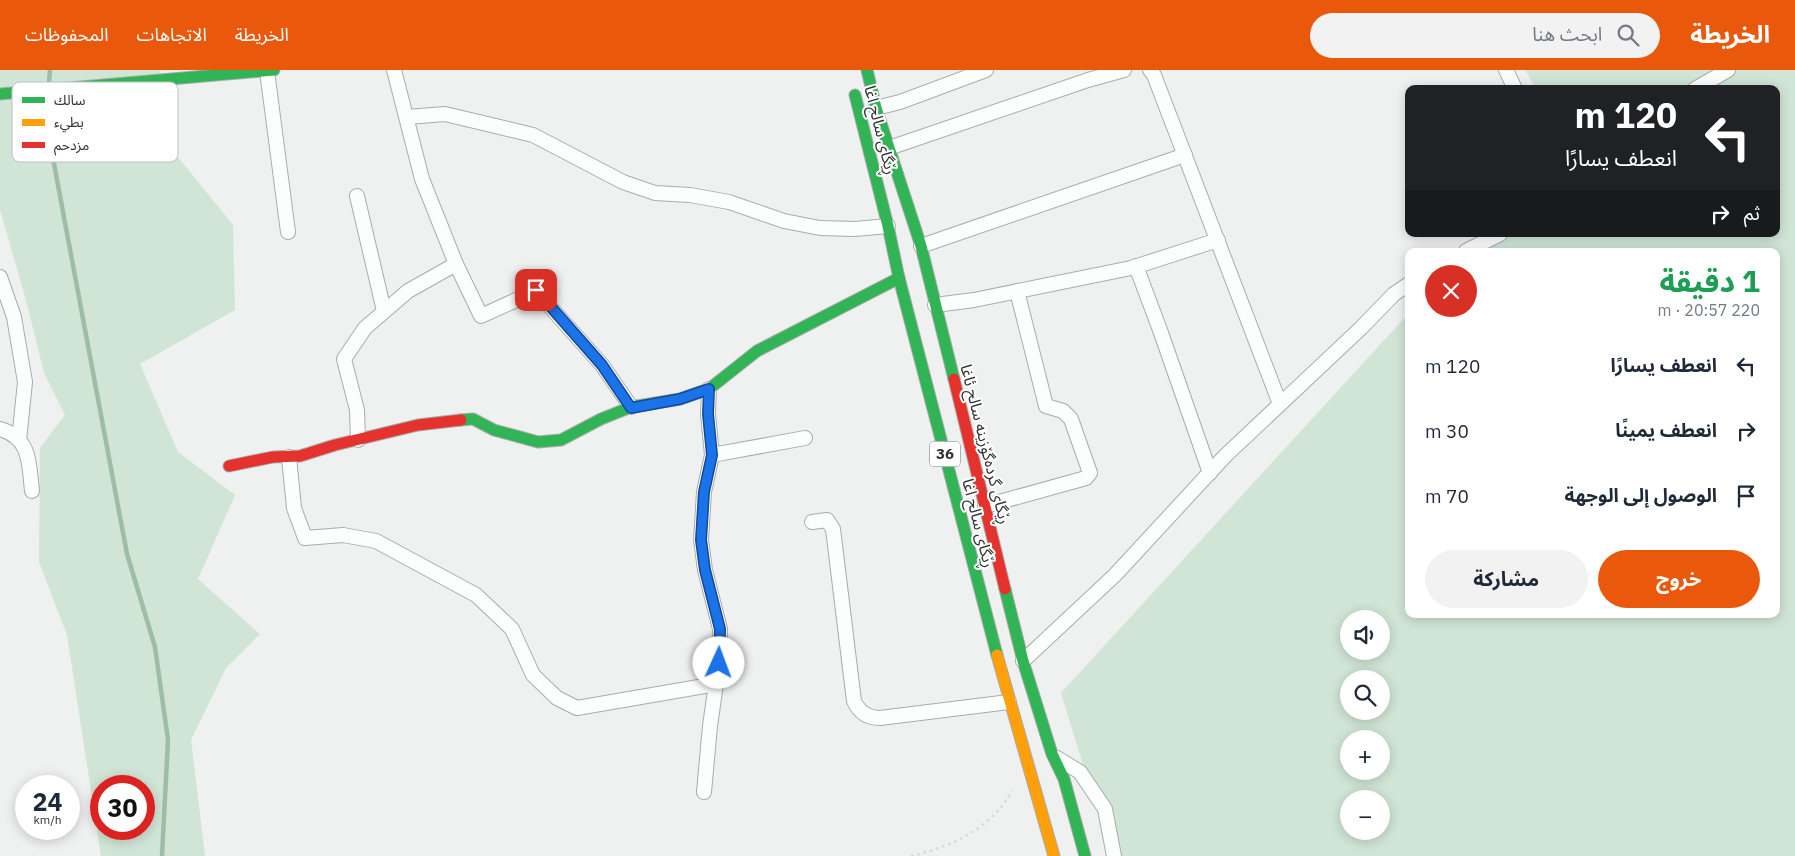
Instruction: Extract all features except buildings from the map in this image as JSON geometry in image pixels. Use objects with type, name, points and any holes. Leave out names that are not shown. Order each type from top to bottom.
[{"type":"main road","points":[[143,82],[270,70]]},
{"type":"main road","name":"ڕێگای گردەگۆزینە سالح ئاغا","points":[[867,70],[876,108],[921,246],[1023,661],[1039,758],[1064,779],[1085,856]]},
{"type":"main road","name":"ڕێگای سالح اغا","points":[[851,79],[899,278],[1009,702],[1039,758],[1054,856]]},
{"type":"main road","points":[[229,466],[273,458],[300,456],[418,425],[473,419],[494,430],[538,442],[561,440],[601,419],[631,408],[680,399],[709,389],[757,352],[899,278]]},
{"type":"street","points":[[270,70],[288,232]]},
{"type":"street","points":[[394,70],[422,179],[456,264],[481,316],[536,290],[602,365],[631,408]]},
{"type":"street","points":[[876,108],[900,102],[986,70]]},
{"type":"street","points":[[889,148],[1088,80],[1124,70]]},
{"type":"street","points":[[1150,70],[1154,75],[1280,404]]},
{"type":"street","points":[[1506,70],[1513,85]]},
{"type":"street","points":[[1702,85],[1728,70]]},
{"type":"street","points":[[406,117],[445,114],[533,135],[623,182],[655,193],[690,195],[729,202],[784,221],[820,228],[855,229],[888,226]]},
{"type":"street","points":[[921,246],[1185,155]]},
{"type":"street","points":[[358,196],[384,311]]},
{"type":"street","points":[[1472,248],[1494,237]]},
{"type":"street","points":[[935,305],[974,300],[1136,266],[1218,240]]},
{"type":"street","points":[[358,440],[357,410],[344,359],[365,328],[384,311],[408,291],[456,264]]},
{"type":"street","points":[[1136,266],[1210,473]]},
{"type":"street","points":[[0,277],[14,317],[25,382],[19,440]]},
{"type":"street","points":[[1023,661],[1115,575],[1225,456],[1361,328],[1394,294],[1405,287]]},
{"type":"street","points":[[985,506],[1086,478],[1090,473],[1071,419],[1063,411],[1046,406],[1017,291]]},
{"type":"street","points":[[704,792],[710,726],[719,663],[720,629],[705,570],[701,540],[704,492],[712,455],[708,414],[709,389]]},
{"type":"street","points":[[0,429],[19,440],[26,450],[32,491]]},
{"type":"street","points":[[712,455],[805,438]]},
{"type":"street","points":[[288,457],[294,508],[305,538],[343,535],[376,541],[476,595],[512,629],[533,675],[557,698],[577,708],[716,684]]},
{"type":"street","points":[[812,522],[827,520],[833,529],[854,700],[861,712],[873,718],[880,718],[1009,702]]},
{"type":"street","points":[[1039,758],[1080,772],[1105,809],[1114,856]]},
{"type":"path","points":[[911,856],[944,847],[968,835],[988,820],[1007,801],[1014,785]]},
{"type":"green space","points":[[0,70],[160,70],[162,82],[12,82],[12,162],[178,162],[178,157],[233,225],[235,310],[140,364],[178,452],[235,495],[198,579],[260,634],[226,668],[191,740],[205,856],[101,856],[99,840],[155,840],[155,775],[90,775],[90,784],[67,635],[39,562],[40,448],[65,415],[44,373],[26,300],[0,210]]},
{"type":"green space","points":[[1525,70],[1795,70],[1795,856],[1111,856],[1061,693],[1405,317],[1405,618],[1780,618],[1780,248],[1470,248],[1480,237],[1780,237],[1780,85],[1534,85]]},
{"type":"waterway","points":[[49,82],[50,70]]},
{"type":"waterway","points":[[54,162],[127,554],[155,647],[168,740],[162,856]]},
{"type":"traffic: fast","points":[[137,82],[274,70]]},
{"type":"traffic: fast","points":[[867,70],[876,108],[921,246],[954,379]]},
{"type":"traffic: fast","points":[[0,94],[12,93]]},
{"type":"traffic: fast","points":[[855,95],[899,278],[997,655]]},
{"type":"traffic: fast","points":[[461,420],[473,419],[494,430],[538,442],[561,440],[601,419],[631,407],[680,399],[709,389],[757,351],[899,278]]},
{"type":"traffic: fast","points":[[1005,589],[1023,661],[1052,754],[1064,779],[1085,856]]},
{"type":"traffic: slow","points":[[997,655],[1054,856]]},
{"type":"traffic: jam","points":[[954,379],[1005,589]]},
{"type":"traffic: jam","points":[[229,466],[273,457],[300,456],[335,445],[418,425],[461,420]]},
{"type":"route","points":[[536,290],[602,365],[631,408],[680,399],[709,389],[708,414],[712,455],[704,492],[701,540],[705,570],[720,629],[719,663]]}]
